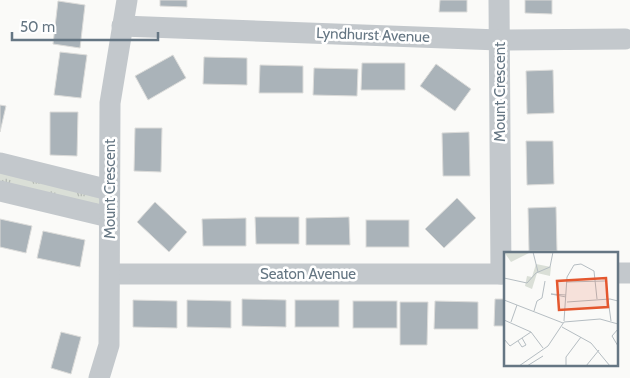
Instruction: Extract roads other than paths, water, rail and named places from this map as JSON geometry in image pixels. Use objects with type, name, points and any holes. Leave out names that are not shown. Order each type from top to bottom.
[{"type":"street","name":"Mount Crescent","points":[[100,378],[109,345],[110,103],[127,0]]},
{"type":"street","name":"Mount Crescent","points":[[499,0],[503,274]]},
{"type":"street","name":"Lyndhurst Avenue","points":[[122,26],[499,40],[625,39]]},
{"type":"street","points":[[0,164],[109,190]]},
{"type":"street","points":[[0,191],[109,217]]},
{"type":"street","name":"Seaton Avenue","points":[[110,274],[503,274]]}]
